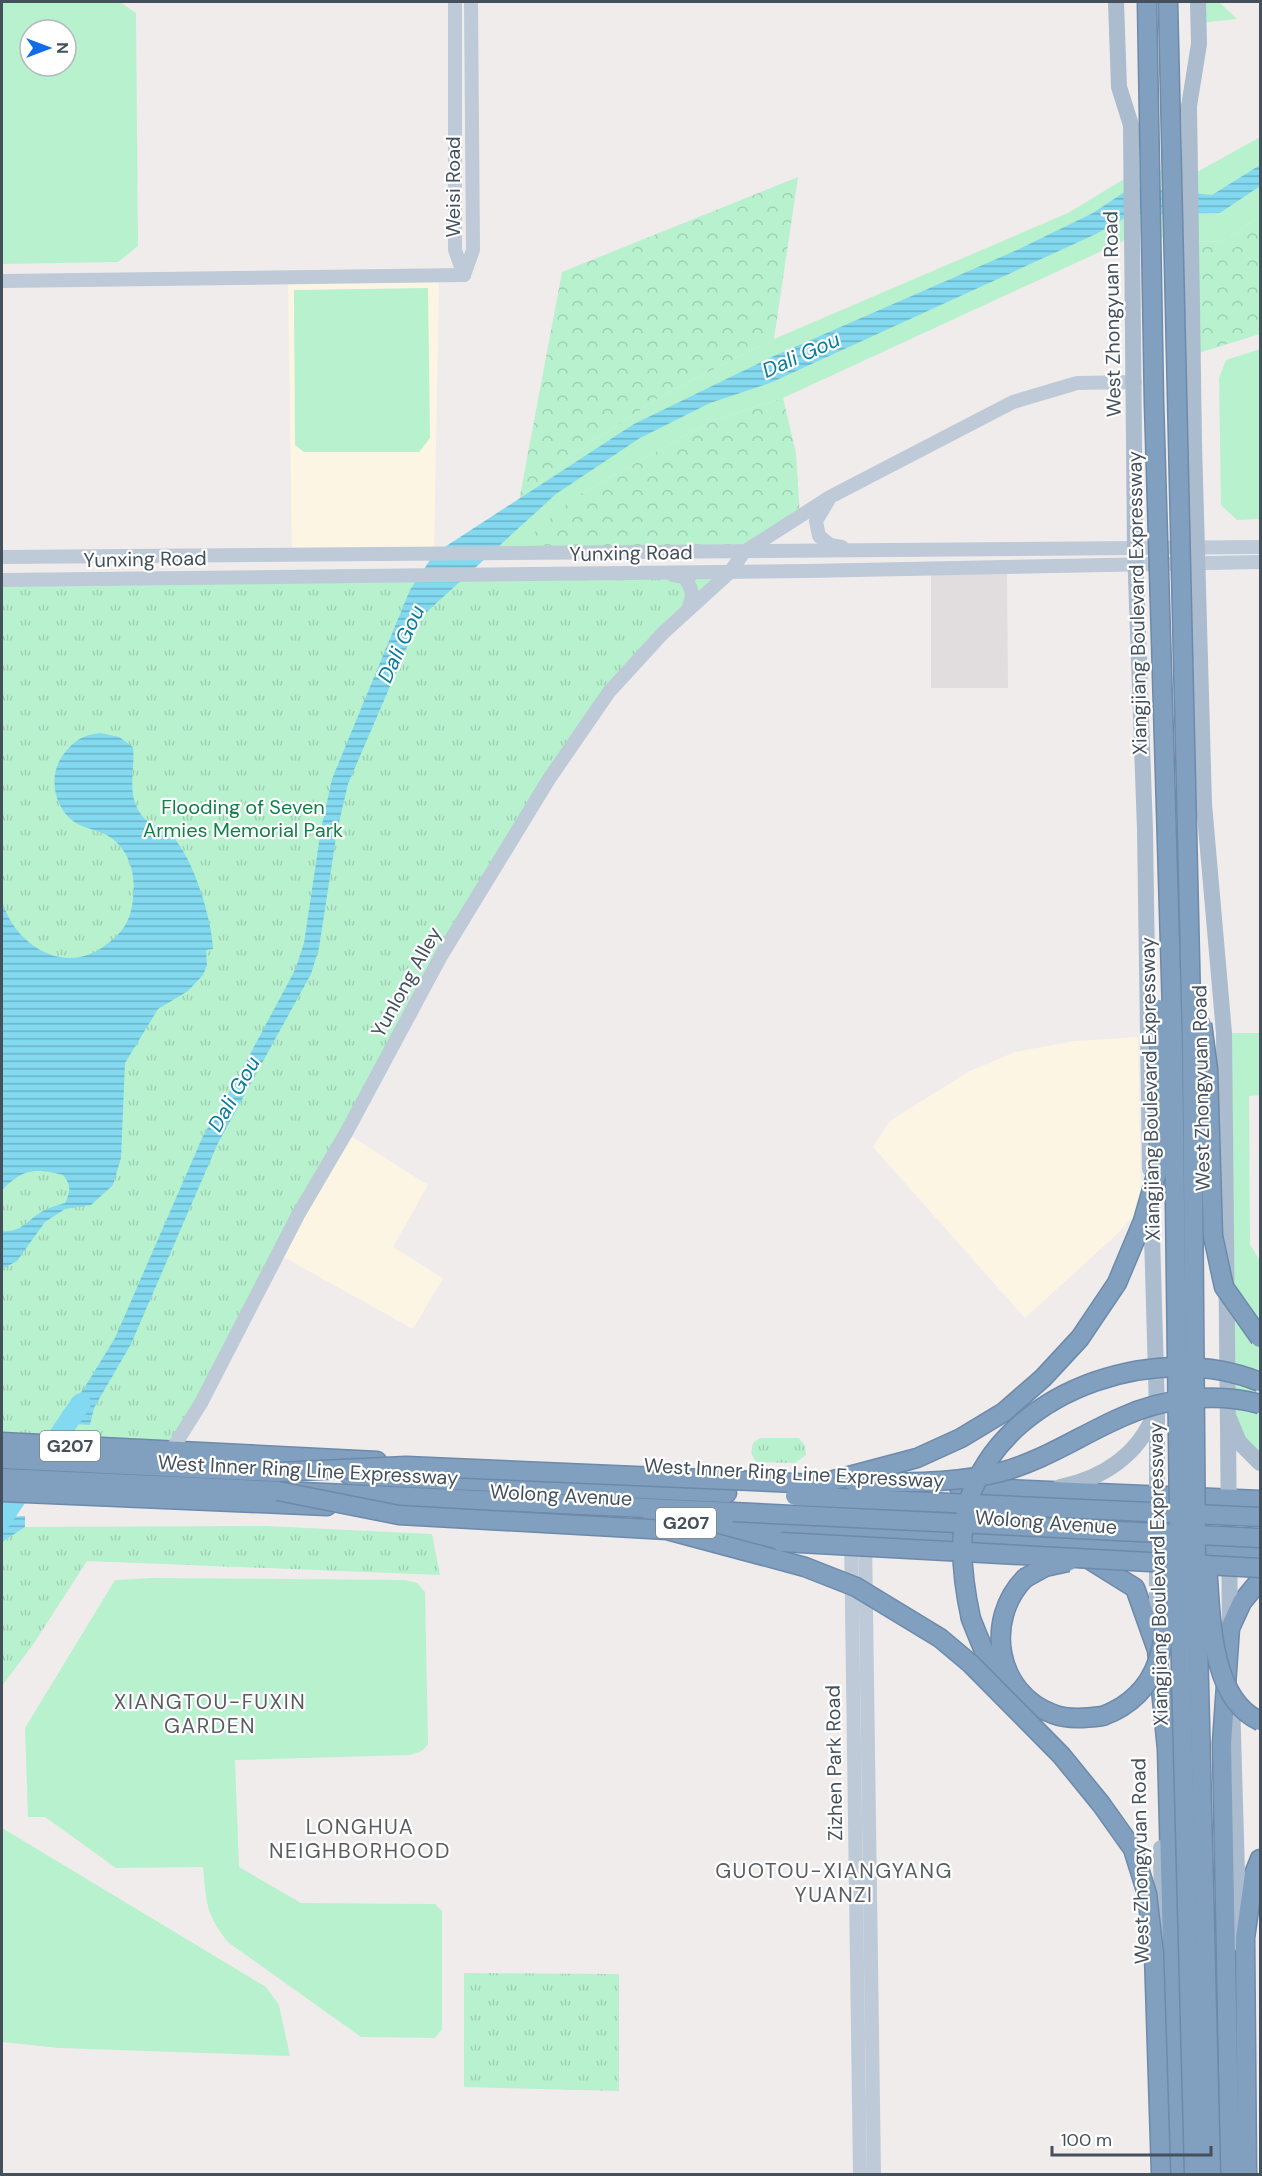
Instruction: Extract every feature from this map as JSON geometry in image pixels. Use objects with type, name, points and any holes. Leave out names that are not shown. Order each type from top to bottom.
[{"type":"highway","points":[[1138,2],[1148,56]]},
{"type":"highway","name":"Xiangjiang Boulevard Expressway","points":[[1147,2],[1166,876],[1196,1585],[1211,2175]]},
{"type":"highway","name":"Xiangjiang Boulevard Expressway","points":[[1168,2],[1189,911],[1186,1387],[1181,1676],[1194,2175]]},
{"type":"highway","points":[[1169,58],[1174,2]]},
{"type":"highway","points":[[819,1484],[917,1458],[961,1438],[1004,1412],[1043,1378],[1080,1338],[1117,1284],[1143,1221],[1157,1172],[1161,1115],[1159,1003],[1166,876]]},
{"type":"highway","points":[[1189,911],[1208,1069],[1213,1236],[1224,1287],[1260,1338]]},
{"type":"highway","points":[[1161,2175],[1154,1954],[1147,1894],[1132,1850],[1101,1804],[1002,1684],[984,1652],[971,1619],[964,1585],[964,1529],[972,1490],[989,1456],[1011,1431],[1040,1408],[1096,1381],[1149,1369],[1183,1369],[1247,1377],[1260,1382]]},
{"type":"highway","points":[[1103,1557],[1059,1563],[1045,1567],[1025,1578],[1014,1590],[1000,1625],[999,1646],[1004,1667],[1018,1689],[1030,1701],[1055,1715],[1079,1718],[1103,1716],[1122,1709],[1140,1695],[1153,1676],[1161,1653],[1186,1387]]},
{"type":"highway","points":[[1186,1387],[1212,1634],[1222,1676],[1237,1701],[1260,1721]]},
{"type":"highway","points":[[279,1472],[405,1466],[819,1484],[952,1481],[1001,1472],[1043,1457],[1122,1416],[1150,1406],[1219,1398],[1260,1404]]},
{"type":"highway","name":"Wolong Avenue","points":[[4,1448],[132,1449],[1042,1491],[1227,1496],[1260,1500]]},
{"type":"highway","name":"West Inner Ring Line Expressway","points":[[4,1448],[279,1472],[1260,1517]]},
{"type":"highway","name":"West Inner Ring Line Expressway","points":[[2,1478],[1260,1538]]},
{"type":"highway","points":[[278,1491],[399,1515],[667,1530],[781,1542],[1103,1557],[1260,1568]]},
{"type":"highway","name":"Wolong Avenue","points":[[2,1492],[858,1532],[1156,1552],[1260,1554]]},
{"type":"highway","points":[[667,1530],[805,1567],[856,1587],[888,1605],[940,1638],[971,1664],[1061,1755]]},
{"type":"highway","points":[[886,1534],[918,1544],[1087,1558],[1134,1588],[1157,1650],[1167,1749],[1178,2175]]},
{"type":"highway","points":[[1230,2175],[1228,1967],[1222,1743],[1230,1628],[1242,1602],[1260,1581]]},
{"type":"highway","points":[[1246,2175],[1245,1938],[1252,1885],[1260,1859]]},
{"type":"main road","name":"West Zhongyuan Road","points":[[1116,2],[1119,87],[1131,125],[1135,557],[1145,830],[1146,1036],[1157,1409],[1157,1650],[1167,2175]]},
{"type":"main road","name":"West Zhongyuan Road","points":[[1198,2],[1199,44],[1189,106],[1191,311],[1204,804],[1224,1033],[1228,1552],[1246,2175]]},
{"type":"main road","points":[[1042,1491],[1080,1484],[1095,1478],[1119,1461],[1147,1432],[1157,1409]]},
{"type":"main road","points":[[1226,1412],[1239,1442],[1260,1463]]},
{"type":"street","name":"Weisi Road","points":[[455,2],[455,250],[464,275]]},
{"type":"street","name":"Weisi Road","points":[[464,275],[472,250],[471,2]]},
{"type":"street","points":[[2,280],[464,275]]},
{"type":"street","points":[[744,552],[830,497],[1013,402],[1077,383],[1135,382]]},
{"type":"street","points":[[830,497],[816,521],[819,536],[830,545],[861,551]]},
{"type":"street","name":"Yunxing Road","points":[[2,580],[730,572],[1198,555],[1260,547]]},
{"type":"street","name":"Yunxing Road","points":[[2,557],[861,551],[1135,557]]},
{"type":"street","name":"Yunlong Alley","points":[[171,1451],[201,1403],[298,1215],[441,956],[549,779],[609,692],[663,633],[730,572],[744,552]]},
{"type":"street","name":"Yunxing Road","points":[[1198,555],[1260,562]]},
{"type":"street","points":[[663,572],[684,577],[690,586],[693,597],[687,612]]},
{"type":"street","name":"Zizhen Park Road","points":[[858,1532],[860,2175]]},
{"type":"street","name":"Zizhen Park Road","points":[[858,1532],[874,2175]]},
{"type":"shaded area","points":[[439,276],[434,554],[292,555],[288,277]]},
{"type":"shaded area","points":[[1007,567],[1008,688],[931,688],[931,569]]},
{"type":"shaded area","points":[[1138,1037],[1141,1208],[1116,1235],[1025,1318],[873,1147],[890,1121],[968,1072],[1015,1052],[1075,1041]]},
{"type":"shaded area","points":[[346,1133],[428,1185],[393,1247],[443,1278],[413,1329],[278,1254]]},
{"type":"green space","points":[[2,2],[120,2],[136,13],[138,246],[118,262],[2,264]]},
{"type":"green space","points":[[1198,2],[1219,2],[1237,19],[1199,23]]},
{"type":"green space","points":[[1260,137],[1260,216],[1223,241],[1190,242],[1140,234],[1132,237],[783,398],[713,420],[575,497],[523,554],[434,554],[519,501],[572,455],[665,394],[774,339],[1068,213],[1139,170],[1197,172]]},
{"type":"green space","points":[[798,177],[774,339],[665,394],[572,455],[519,501],[562,272]]},
{"type":"green space","points":[[1260,216],[1260,334],[1192,355],[1190,242],[1223,241]]},
{"type":"green space","points":[[428,288],[430,438],[419,452],[304,452],[295,445],[294,290]]},
{"type":"green space","points":[[1260,349],[1260,519],[1237,520],[1221,505],[1219,378],[1226,360]]},
{"type":"green space","points":[[783,398],[796,453],[800,517],[744,552],[523,554],[530,536],[575,497],[713,420]]},
{"type":"green space","name":"Flooding of Seven Armies Memorial Park","points":[[730,572],[609,692],[441,956],[171,1451],[2,1442],[2,580]]},
{"type":"green space","points":[[1224,1033],[1260,1033],[1260,1095],[1249,1096],[1250,1244],[1260,1261],[1260,1463],[1226,1412]]},
{"type":"green space","points":[[760,1438],[799,1438],[805,1446],[806,1455],[795,1463],[756,1462],[751,1453],[753,1443]]},
{"type":"green space","points":[[265,1526],[432,1534],[440,1575],[87,1561],[34,1643],[2,1686],[2,1542],[25,1527]]},
{"type":"green space","points":[[152,1578],[405,1580],[417,1583],[425,1592],[428,1744],[422,1751],[410,1755],[235,1760],[239,1867],[301,1903],[435,1904],[442,1911],[442,2029],[435,2038],[361,2037],[229,1943],[221,1934],[208,1908],[203,1867],[116,1868],[45,1817],[28,1817],[25,1728],[115,1580]]},
{"type":"green space","points":[[2,1828],[266,1987],[279,2005],[290,2056],[59,2048],[2,2042]]},
{"type":"green space","points":[[464,1973],[619,1974],[619,2091],[464,2087]]},
{"type":"water","points":[[1260,165],[1260,186],[1220,213],[1132,214],[1096,234],[770,383],[710,403],[640,438],[556,494],[419,619],[348,784],[337,831],[319,948],[311,974],[218,1143],[131,1344],[94,1408],[90,1425],[60,1423],[62,1412],[83,1390],[115,1338],[203,1136],[233,1086],[295,970],[304,943],[321,829],[332,779],[410,590],[434,554],[634,424],[774,356],[1017,250],[1093,213],[1132,187],[1212,195]]},
{"type":"water","points":[[101,733],[119,737],[133,747],[132,790],[135,803],[147,821],[172,836],[187,858],[205,906],[213,949],[206,950],[207,965],[203,975],[188,991],[158,1009],[125,1063],[121,1158],[113,1185],[91,1205],[65,1209],[45,1222],[17,1261],[2,1269],[2,1231],[15,1230],[39,1213],[65,1203],[69,1188],[63,1175],[36,1171],[23,1174],[2,1190],[2,901],[17,930],[40,950],[55,956],[70,958],[85,956],[107,944],[124,928],[130,915],[134,889],[127,856],[110,837],[80,825],[69,817],[59,802],[54,784],[57,766],[69,748],[82,738]]},
{"type":"water","points":[[25,1516],[25,1527],[2,1542],[2,1517]]},
{"type":"waterway","name":"Dali Gou","points":[[2,1519],[81,1403]]},
{"type":"district","name":"XIANGTOU-FUXIN GARDEN","points":[[210,1714]]},
{"type":"district","name":"LONGHUA NEIGHBORHOOD","points":[[360,1839]]},
{"type":"district","name":"GUOTOU-XIANGYANG YUANZI","points":[[834,1883]]}]
